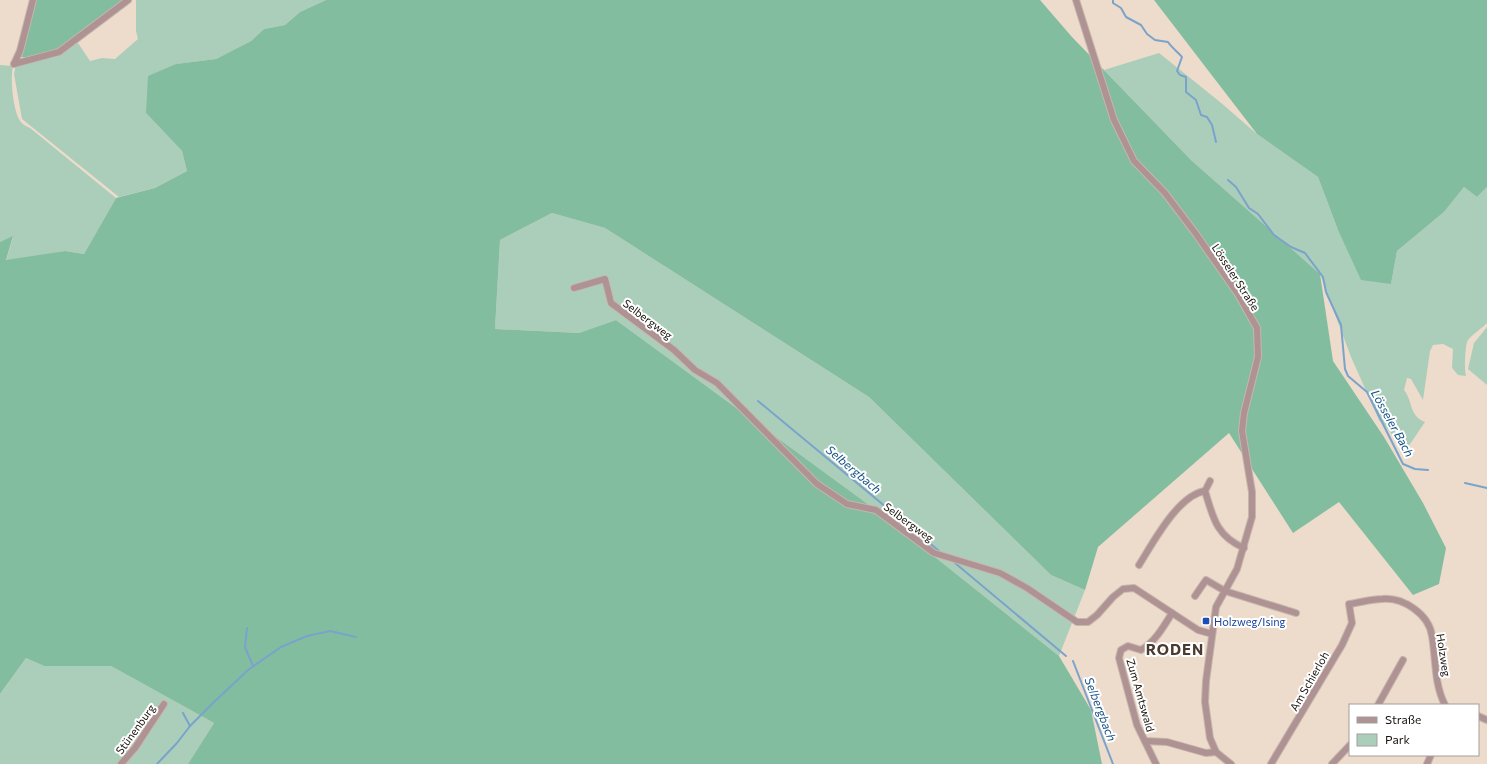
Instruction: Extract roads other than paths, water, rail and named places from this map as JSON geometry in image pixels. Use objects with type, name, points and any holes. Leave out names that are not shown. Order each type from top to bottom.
[{"type":"street","points":[[33,0],[20,51],[14,64],[58,52],[128,0]]},
{"type":"street","name":"Lösseler Straße","points":[[1076,0],[1114,120],[1128,151],[1134,161],[1165,193],[1196,234],[1238,294],[1257,328],[1258,358],[1244,413],[1242,431],[1253,499],[1252,518],[1237,569],[1216,607],[1205,702],[1210,738],[1216,752]]},
{"type":"street","name":"Selbergweg","points":[[574,288],[605,279],[611,303],[674,350],[695,370],[717,383],[817,484],[847,504],[876,510],[934,553],[1000,573],[1027,588],[1077,622],[1088,622],[1123,589],[1134,588],[1198,630],[1212,634]]},
{"type":"street","points":[[1210,481],[1205,491],[1216,526],[1227,538],[1244,548]]},
{"type":"street","points":[[1139,565],[1159,533],[1182,505],[1196,492],[1205,491]]},
{"type":"street","points":[[1195,596],[1206,580],[1225,591],[1296,613]]},
{"type":"street","name":"Holzweg","points":[[1348,604],[1383,598],[1413,608],[1424,617],[1432,634],[1434,669],[1445,704]]},
{"type":"street","name":"Am Schierloh","points":[[1271,764],[1342,645],[1352,623],[1348,604]]},
{"type":"street","name":"Zum Amtswald","points":[[1156,764],[1137,725],[1119,658],[1121,650],[1128,646],[1141,650],[1146,647],[1172,613]]},
{"type":"street","points":[[1379,704],[1403,660]]},
{"type":"street","name":"Stünenburg","points":[[121,764],[135,748],[164,704]]},
{"type":"street","points":[[1145,741],[1168,742],[1206,753],[1216,752],[1231,764]]},
{"type":"street","points":[[1332,764],[1349,745]]},
{"type":"waterway","name":"Lösseler Bach","points":[[1113,0],[1113,3],[1121,8],[1126,17],[1141,25],[1147,34],[1155,40],[1168,42],[1182,57],[1177,71],[1180,75],[1186,77],[1186,92],[1196,100],[1201,115],[1207,117],[1212,125],[1216,142]]},
{"type":"waterway","name":"Lösseler Bach","points":[[1228,180],[1236,187],[1249,208],[1258,214],[1274,235],[1291,247],[1305,253],[1323,277],[1326,292],[1341,325],[1345,369],[1348,376],[1367,392],[1403,464],[1415,469],[1428,470]]},
{"type":"waterway","name":"Selbergbach","points":[[758,401],[939,551]]},
{"type":"waterway","name":"Lösseler Bach","points":[[1465,483],[1487,488]]},
{"type":"waterway","name":"Selbergbach","points":[[955,563],[1066,656]]},
{"type":"waterway","points":[[247,628],[245,647],[253,666]]},
{"type":"waterway","points":[[157,764],[177,743],[190,726],[213,703],[248,670],[281,647],[307,636],[330,631],[356,637]]},
{"type":"waterway","name":"Selbergbach","points":[[1073,661],[1113,764]]},
{"type":"waterway","points":[[183,713],[190,726]]},
{"type":"place","name":"Holzweg/Ising","points":[[1206,621]]},
{"type":"district","name":"RODEN","points":[[1175,649]]}]
